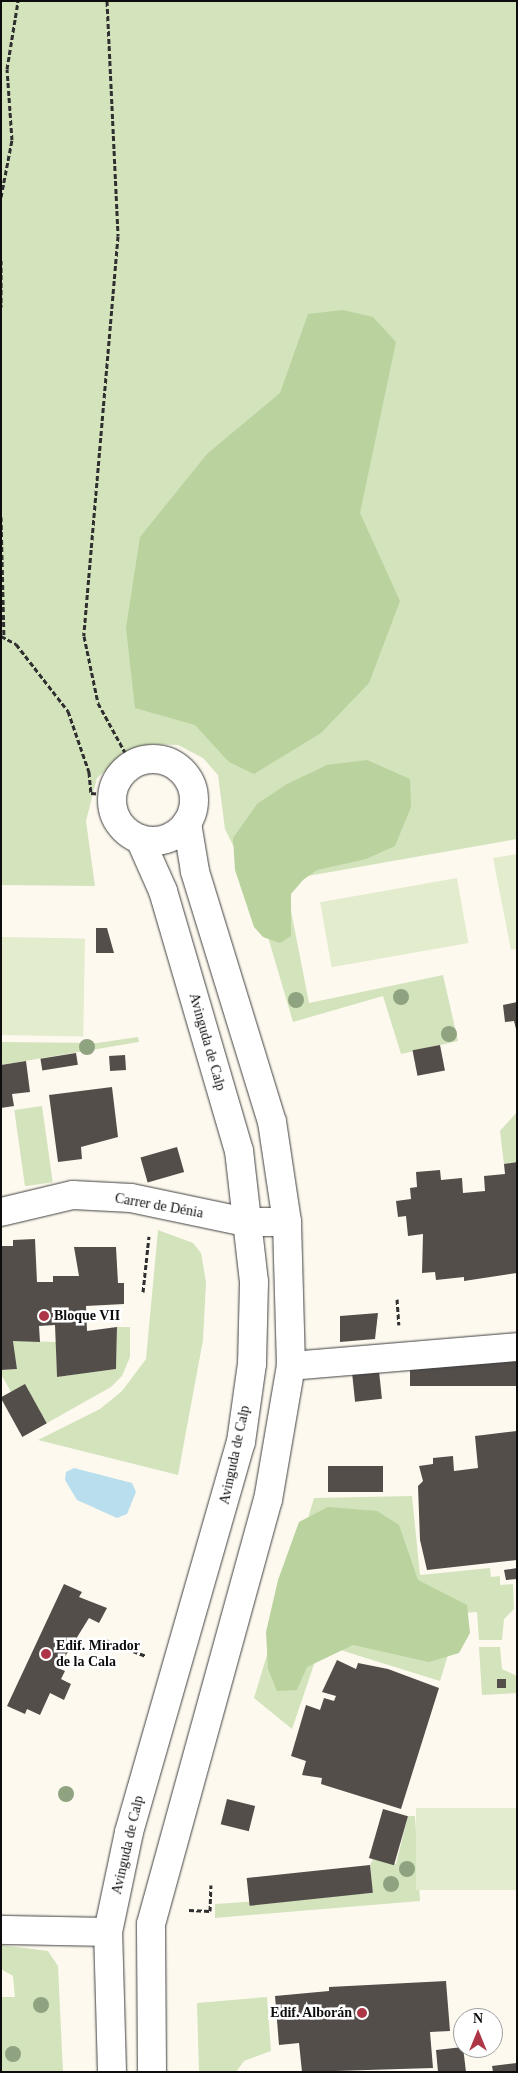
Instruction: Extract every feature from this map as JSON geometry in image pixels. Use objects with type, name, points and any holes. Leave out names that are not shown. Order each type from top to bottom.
[{"type":"street","points":[[152,2072],[152,1924],[268,1500],[291,1366],[287,1222],[272,1122],[195,871],[187,823],[194,798],[184,774],[162,761],[132,765],[116,781],[112,795],[118,822],[140,839],[166,839],[187,823]]},
{"type":"street","name":"Avinguda de Calp","points":[[112,2072],[108,1932],[129,1832],[241,1442],[252,1355],[254,1282],[239,1151],[163,891],[140,839]]},
{"type":"street","name":"Carrer de Dénia","points":[[1,1212],[73,1195],[153,1203],[246,1222],[287,1222]]},
{"type":"street","points":[[291,1366],[517,1348]]},
{"type":"street","points":[[1,1930],[108,1932]]},
{"type":"path","points":[[1,197],[12,140],[7,69],[18,1]]},
{"type":"path","points":[[107,1],[118,236],[84,636],[98,704],[132,765]]},
{"type":"path","points":[[1,260],[1,307]]},
{"type":"path","points":[[1,517],[2,637],[16,644],[68,711],[89,772],[91,793],[112,795]]},
{"type":"path","points":[[143,1292],[153,1203]]},
{"type":"path","points":[[105,1640],[177,1668]]},
{"type":"green space","points":[[1,1],[517,1],[517,839],[285,880],[309,1003],[443,975],[458,1041],[401,1054],[383,996],[293,1022],[253,886],[225,829],[218,775],[203,758],[178,745],[150,744],[120,758],[97,778],[86,821],[95,886],[1,885]]},
{"type":"green space","points":[[343,310],[373,317],[396,342],[360,513],[400,601],[369,683],[321,733],[254,774],[229,762],[195,725],[135,708],[126,628],[140,537],[207,454],[280,393],[308,314]]},
{"type":"green space","points":[[367,760],[410,779],[411,807],[395,846],[366,859],[317,870],[303,880],[291,894],[291,936],[280,943],[263,937],[254,927],[235,870],[233,838],[257,804],[287,784],[327,765]]},
{"type":"green space","points":[[517,854],[517,949],[511,950],[493,858]]},
{"type":"green space","points":[[457,878],[468,943],[332,967],[320,902]]},
{"type":"green space","points":[[1,937],[85,938],[83,1036],[1,1035]]},
{"type":"green space","points":[[138,1037],[139,1042],[1,1065],[1,1042],[97,1043]]},
{"type":"green space","points":[[42,1106],[53,1182],[25,1186],[14,1110]]},
{"type":"green space","points":[[517,1112],[517,1162],[504,1164],[500,1131]]},
{"type":"green space","points":[[158,1230],[193,1243],[201,1253],[206,1282],[203,1340],[178,1475],[38,1440],[100,1409],[122,1391],[146,1359]]},
{"type":"green space","points":[[117,1327],[130,1327],[130,1357],[122,1376],[111,1387],[47,1423],[25,1385],[11,1392],[1,1374],[1,1370],[17,1369],[13,1341],[56,1342],[57,1377],[116,1369]]},
{"type":"green space","points":[[412,1496],[420,1575],[490,1568],[491,1577],[500,1576],[500,1585],[513,1584],[514,1609],[504,1619],[502,1640],[479,1640],[477,1612],[461,1613],[440,1681],[321,1644],[292,1729],[254,1698],[314,1498]]},
{"type":"green space","points":[[328,1507],[377,1511],[399,1525],[418,1580],[467,1605],[470,1633],[459,1653],[429,1662],[353,1645],[307,1667],[297,1690],[277,1691],[268,1669],[266,1632],[278,1580],[299,1522]]},
{"type":"green space","points":[[479,1647],[500,1647],[502,1669],[517,1676],[517,1693],[482,1695]]},
{"type":"green space","points":[[416,1808],[517,1808],[517,1890],[416,1890]]},
{"type":"green space","points":[[408,1816],[415,1816],[420,1901],[215,1918],[215,1904],[373,1893],[370,1865],[373,1859],[396,1864]]},
{"type":"green space","points":[[1,1945],[48,1951],[58,1966],[63,2072],[1,2072],[1,1997],[15,1997],[13,1976],[1,1969]]},
{"type":"green space","points":[[267,1997],[271,2051],[244,2061],[236,2072],[199,2072],[197,2003]]},
{"type":"water","points":[[74,1468],[132,1483],[136,1492],[127,1514],[117,1518],[77,1500],[65,1480],[66,1472]]},
{"type":"building","points":[[96,928],[107,928],[114,953],[96,953]]},
{"type":"building","points":[[517,1002],[516,1029],[514,1021],[505,1022],[503,1005]]},
{"type":"building","points":[[440,1045],[445,1071],[417,1076],[413,1050]]},
{"type":"building","points":[[76,1053],[78,1065],[42,1070],[40,1059]]},
{"type":"building","points":[[125,1055],[126,1070],[110,1071],[109,1056]]},
{"type":"building","points":[[26,1061],[30,1092],[12,1094],[14,1106],[1,1108],[1,1065]]},
{"type":"building","points":[[112,1087],[118,1137],[81,1147],[82,1159],[58,1162],[49,1095]]},
{"type":"building","points":[[177,1147],[184,1172],[148,1182],[140,1157]]},
{"type":"building","points":[[517,1162],[517,1273],[464,1281],[464,1277],[436,1280],[435,1272],[422,1273],[423,1234],[408,1236],[406,1216],[398,1217],[396,1201],[411,1199],[410,1188],[417,1187],[416,1172],[440,1170],[441,1180],[462,1178],[463,1193],[485,1191],[484,1176],[505,1174],[504,1164]]},
{"type":"building","name":"Bloque VII","points":[[35,1239],[37,1282],[53,1282],[53,1276],[79,1276],[74,1247],[116,1247],[118,1283],[124,1283],[124,1304],[86,1306],[87,1331],[117,1327],[116,1369],[57,1377],[55,1325],[39,1326],[40,1342],[13,1341],[17,1369],[1,1370],[1,1246],[13,1246],[13,1240]]},
{"type":"building","points":[[378,1313],[375,1339],[340,1342],[340,1316]]},
{"type":"building","points":[[410,1358],[517,1358],[517,1386],[410,1386]]},
{"type":"building","points":[[379,1371],[382,1399],[355,1402],[352,1374]]},
{"type":"building","points":[[25,1384],[47,1423],[22,1437],[1,1397]]},
{"type":"building","points":[[517,1431],[517,1560],[427,1570],[420,1540],[418,1486],[423,1481],[419,1466],[433,1464],[433,1458],[453,1456],[454,1471],[478,1468],[475,1436]]},
{"type":"building","points":[[328,1466],[383,1466],[383,1492],[328,1492]]},
{"type":"building","points":[[517,1568],[517,1579],[506,1580],[504,1570]]},
{"type":"building","name":"Edif. Mirador de la Cala","points":[[64,1584],[82,1592],[79,1597],[107,1608],[99,1623],[89,1618],[58,1668],[65,1671],[61,1679],[71,1684],[64,1700],[50,1693],[40,1715],[27,1709],[25,1714],[7,1706]]},
{"type":"building","points":[[337,1660],[356,1669],[358,1663],[388,1669],[439,1688],[401,1809],[321,1784],[322,1778],[302,1775],[306,1761],[291,1756],[306,1705],[320,1710],[324,1698],[334,1701],[336,1696],[322,1692]]},
{"type":"building","points":[[497,1679],[506,1679],[506,1688],[497,1688]]},
{"type":"building","points":[[227,1799],[255,1806],[249,1831],[221,1824]]},
{"type":"building","points":[[383,1809],[408,1816],[394,1865],[369,1858]]},
{"type":"building","points":[[370,1865],[373,1893],[250,1906],[247,1878]]},
{"type":"building","name":"Edif. Alborán","points":[[446,1981],[450,2031],[430,2032],[433,2068],[302,2072],[299,2043],[279,2045],[275,1996],[329,1991],[329,1987]]},
{"type":"building","points":[[453,2048],[453,2058],[464,2058],[466,2072],[438,2072],[436,2050]]},
{"type":"building","points":[[517,2063],[517,2072],[493,2072],[492,2066]]},
{"type":"place","name":"Bloque VII","points":[[44,1316]]},
{"type":"place","name":"Edif. Mirador de la Cala","points":[[46,1654]]},
{"type":"place","name":"Edif. Alborán","points":[[362,2013]]}]
